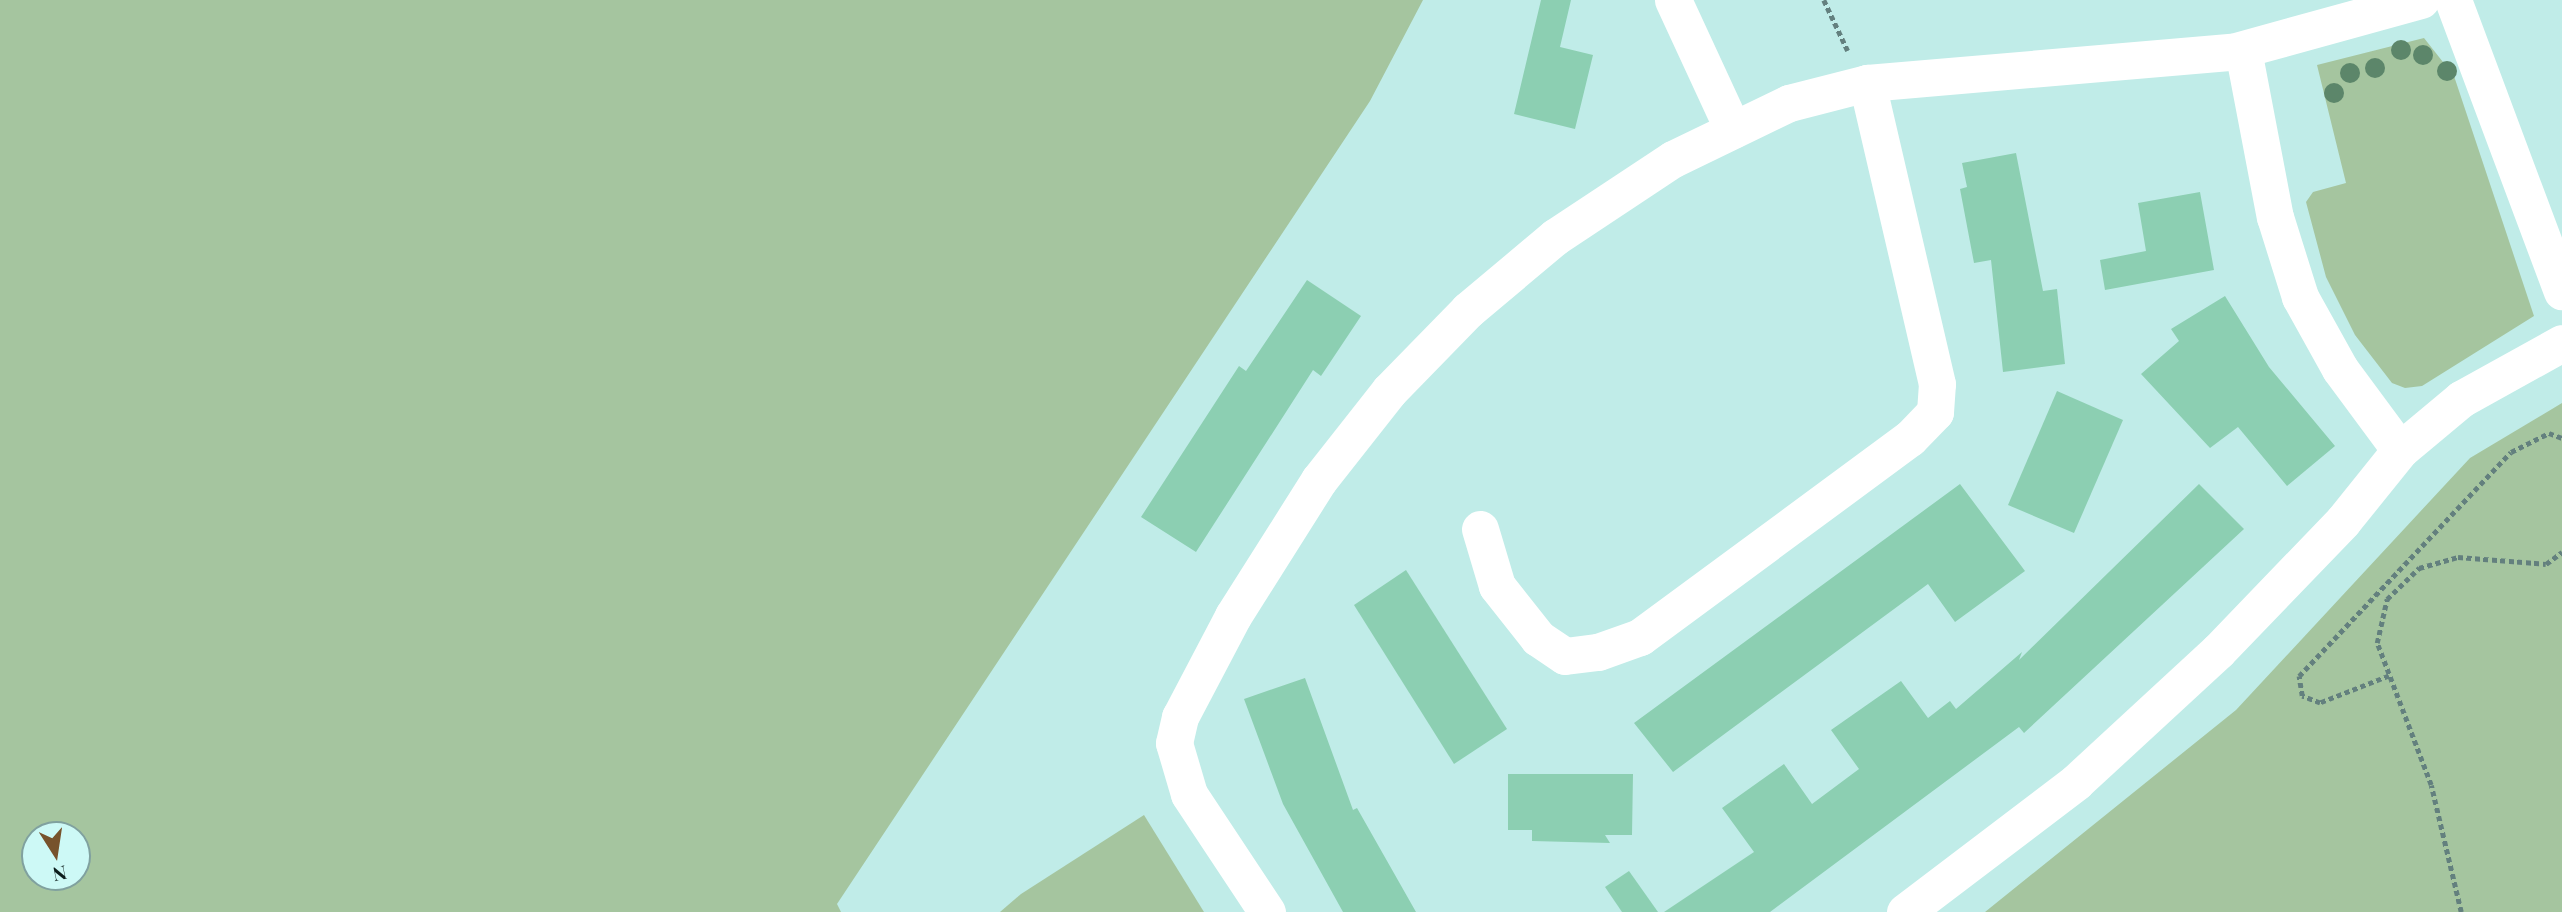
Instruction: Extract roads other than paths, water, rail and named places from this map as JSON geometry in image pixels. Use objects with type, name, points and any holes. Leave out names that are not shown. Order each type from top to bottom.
[{"type":"street","points":[[1673,0],[1733,130]]},
{"type":"street","points":[[1267,912],[1189,794],[1174,743],[1180,717],[1233,616],[1319,480],[1389,391],[1468,310],[1555,237],[1657,167],[1790,103],[1862,85],[2243,50],[2421,0]]},
{"type":"street","points":[[2453,0],[2562,291]]},
{"type":"street","points":[[2243,50],[2275,217],[2300,297],[2340,369],[2400,450]]},
{"type":"street","points":[[1480,529],[1497,586],[1538,638],[1565,656],[1598,652],[1640,637],[1910,438],[1935,412],[1937,384],[1862,85]]},
{"type":"street","points":[[1906,912],[2076,782],[2201,667],[2298,570],[2400,450],[2461,399],[2562,343]]}]
